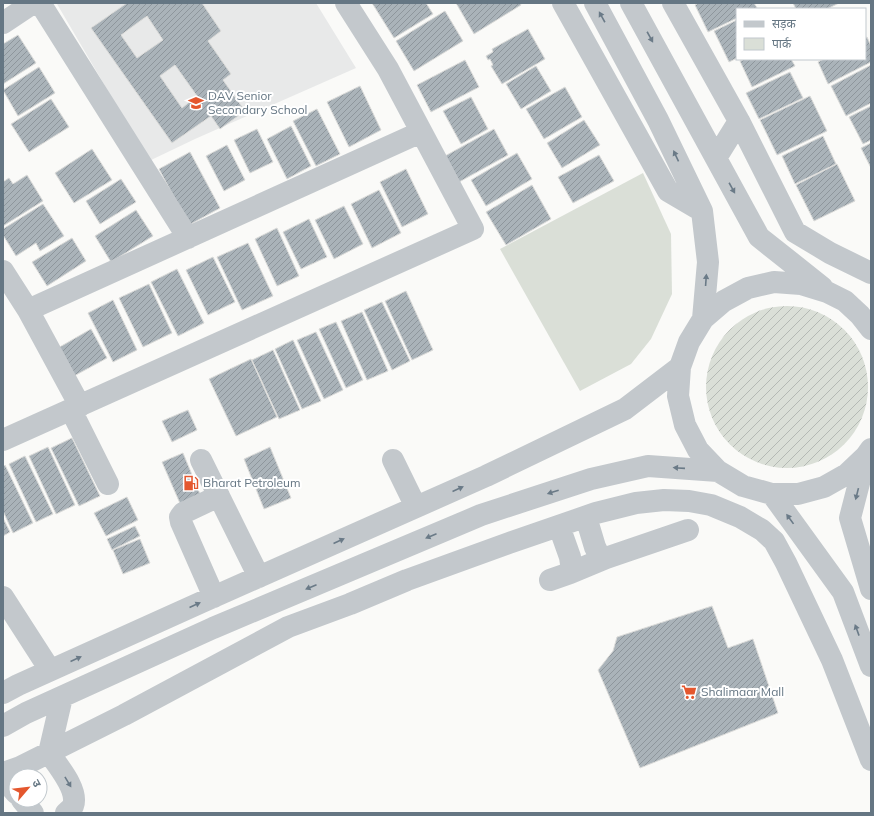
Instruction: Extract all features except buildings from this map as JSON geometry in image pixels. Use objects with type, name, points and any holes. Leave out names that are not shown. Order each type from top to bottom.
[{"type":"street","points":[[3,23],[33,3]]},
{"type":"street","points":[[40,3],[188,238]]},
{"type":"street","points":[[3,440],[473,229],[388,69],[346,3]]},
{"type":"street","points":[[563,3],[668,191],[702,211]]},
{"type":"street","points":[[595,3],[658,120],[702,211],[708,262],[703,319]]},
{"type":"street","points":[[631,3],[759,237],[827,292]]},
{"type":"street","points":[[673,3],[739,121],[795,232],[830,253],[871,273]]},
{"type":"street","points":[[716,158],[739,121]]},
{"type":"street","points":[[28,310],[421,132]]},
{"type":"street","points":[[3,271],[28,310],[76,408],[108,484]]},
{"type":"street","points":[[867,319],[845,301],[827,292],[801,284],[774,282],[748,288],[724,301],[703,319],[689,342],[680,367],[678,396],[685,425],[698,450],[718,471],[743,486],[772,494],[798,494],[824,487],[847,474],[869,452]]},
{"type":"street","points":[[3,693],[50,670],[486,476],[625,409],[680,367]]},
{"type":"street","points":[[869,452],[850,518],[871,589]]},
{"type":"street","points":[[201,460],[259,577]]},
{"type":"street","points":[[393,460],[416,507]]},
{"type":"street","points":[[3,726],[26,713],[213,628],[481,515],[591,479],[648,466],[718,471]]},
{"type":"street","points":[[772,494],[843,592],[871,666]]},
{"type":"street","points":[[214,597],[180,517],[183,513],[219,496]]},
{"type":"street","points":[[3,773],[20,767],[49,753],[131,711],[288,627],[414,578],[596,513],[636,503],[664,500],[689,501],[711,505],[740,517],[762,530],[774,541],[786,563],[867,735],[871,760]]},
{"type":"street","points":[[586,517],[595,547],[598,553],[606,558]]},
{"type":"street","points":[[559,526],[571,564],[560,576],[606,558],[688,530]]},
{"type":"street","points":[[4,603],[50,670]]},
{"type":"street","points":[[62,697],[49,753],[71,786],[74,799],[72,808],[66,813]]},
{"type":"shaded area","name":"DAV Senior Secondary School","points":[[316,3],[356,68],[195,139],[149,161],[57,4]]},
{"type":"green space","points":[[643,173],[671,234],[672,294],[651,339],[631,364],[580,391],[500,249]]},
{"type":"green space","points":[[787,306],[818,312],[832,320],[844,330],[854,342],[862,356],[868,387],[862,418],[854,432],[844,444],[832,454],[818,462],[787,468],[756,462],[742,454],[730,444],[720,432],[712,418],[706,387],[712,356],[720,342],[730,330],[742,320],[756,312]]},
{"type":"place","name":"DAV Senior Secondary School","points":[[196,103]]},
{"type":"place","name":"Bharat Petroleum","points":[[191,483]]},
{"type":"place","name":"Shalimaar Mall","points":[[689,692]]}]
